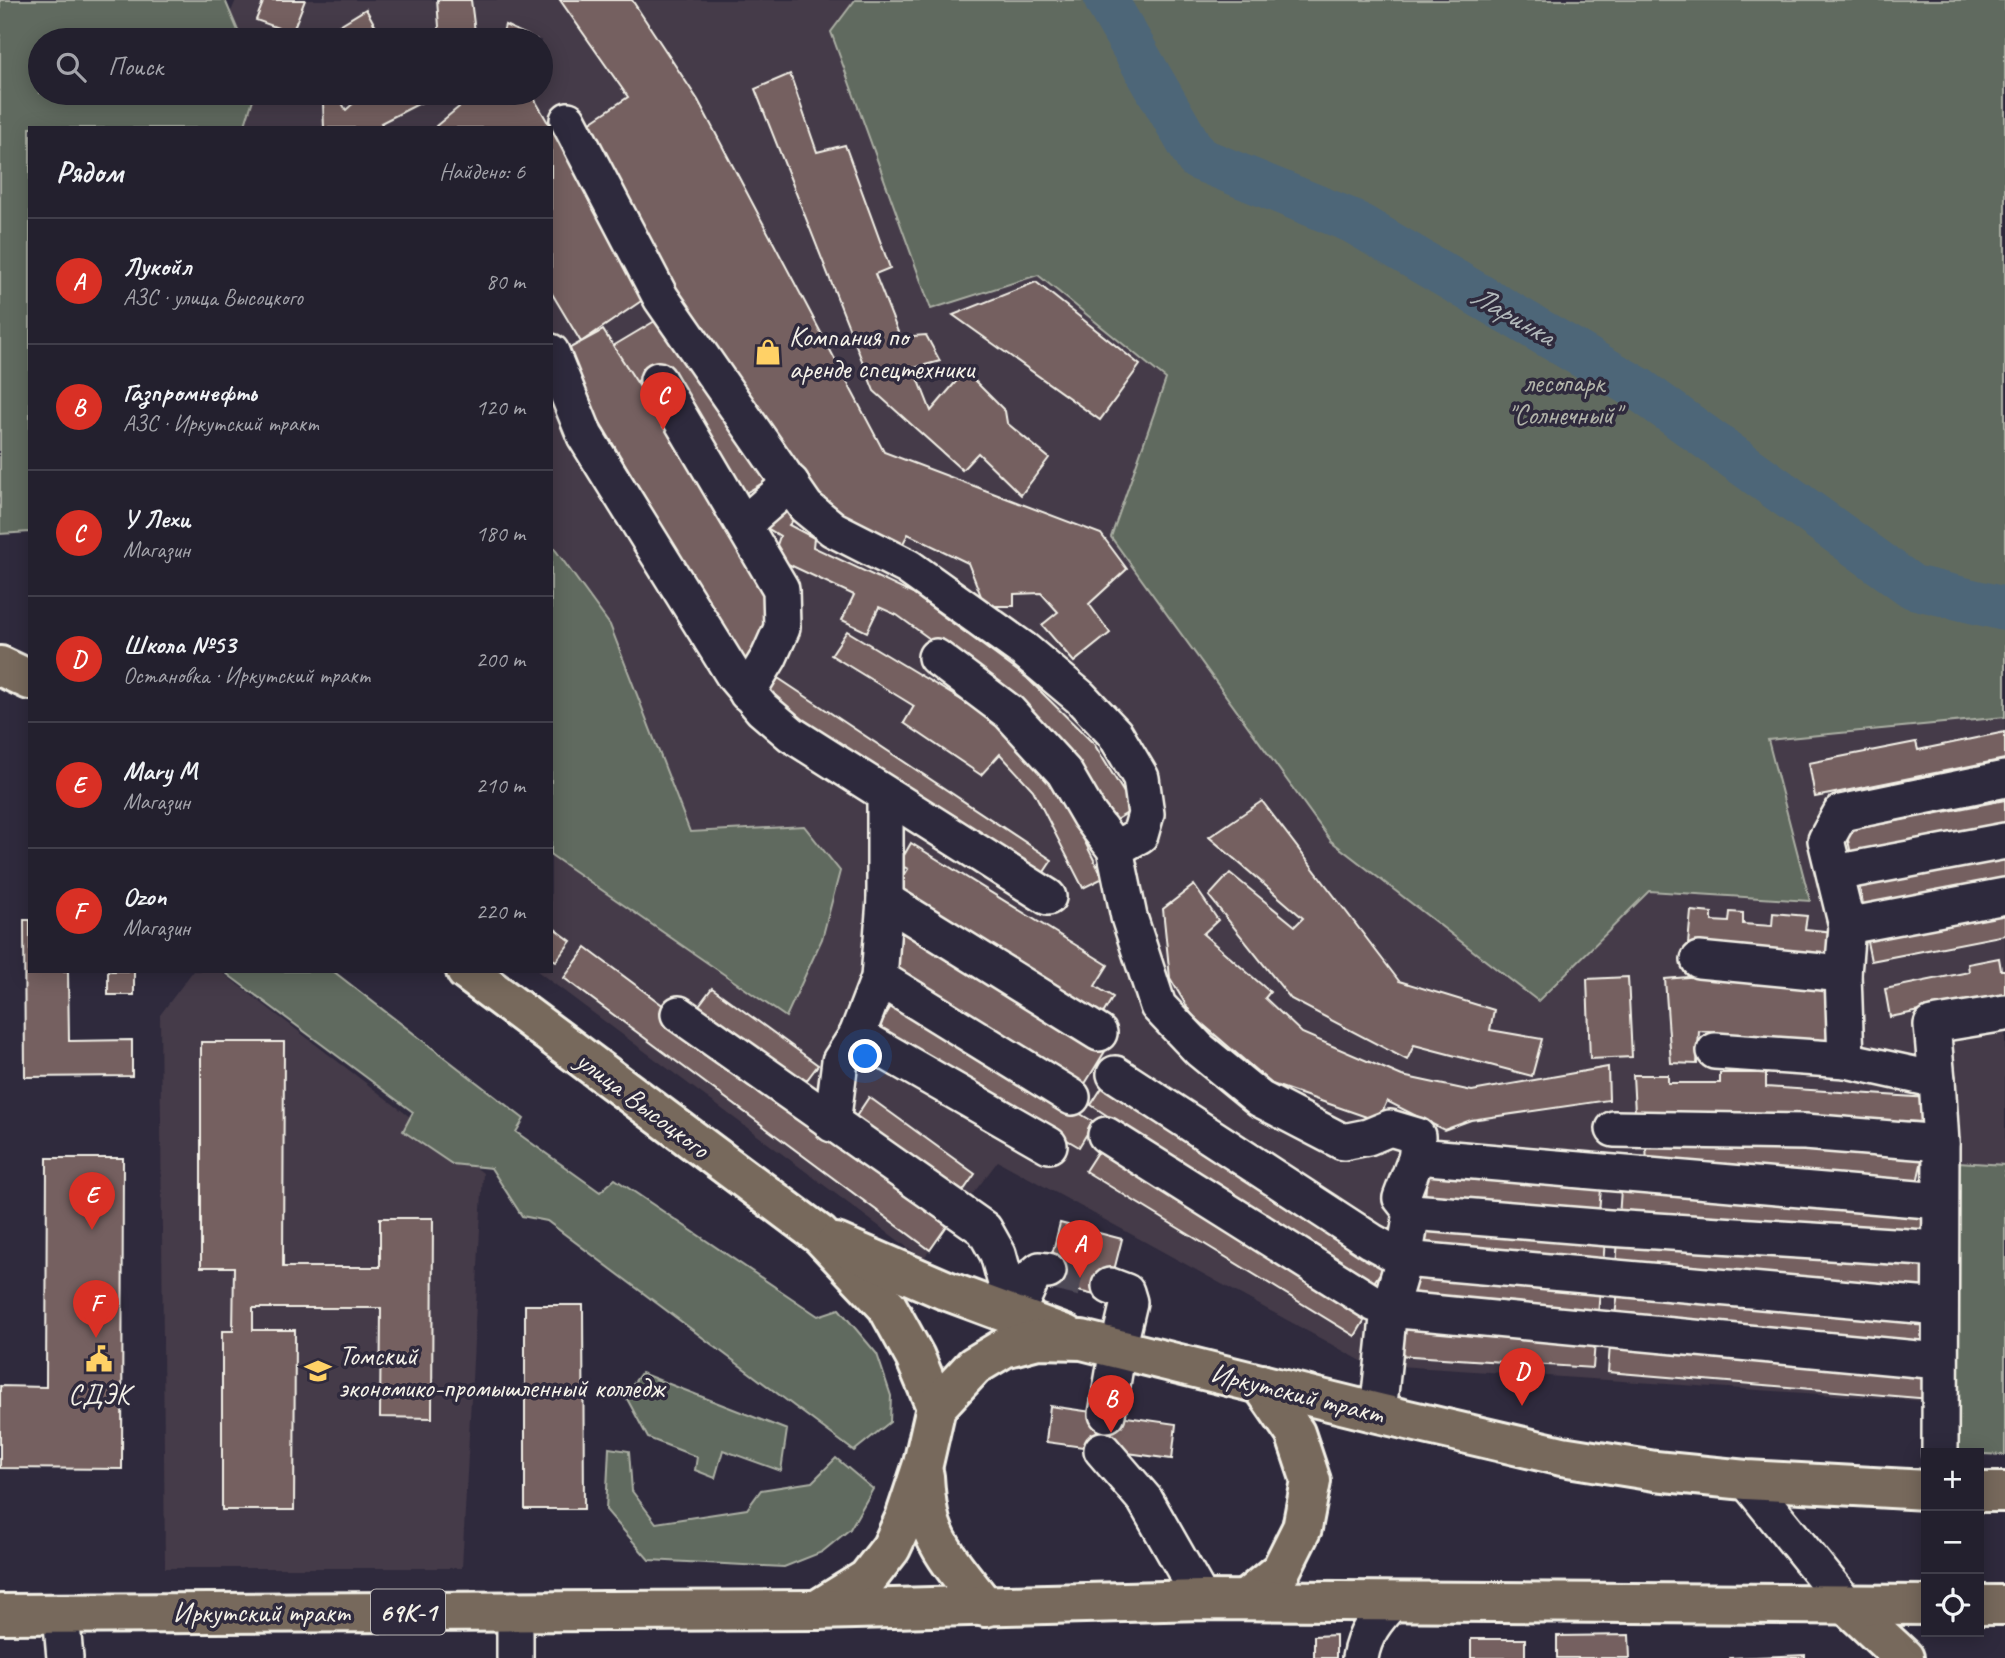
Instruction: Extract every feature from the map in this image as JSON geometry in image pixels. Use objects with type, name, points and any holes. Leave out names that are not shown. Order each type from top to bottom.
[{"type":"main road","points":[[0,666],[28,679]]},
{"type":"main road","name":"улица Высоцкого","points":[[469,973],[820,1236],[887,1306],[915,1357],[936,1407]]},
{"type":"main road","name":"улица Высоцкого","points":[[820,1236],[945,1290],[1100,1344]]},
{"type":"main road","name":"Иркутский тракт","points":[[817,1610],[867,1578],[891,1548],[905,1518],[923,1464],[936,1407],[974,1366],[1004,1348],[1038,1339],[1100,1344],[1378,1413],[1562,1455],[1655,1471],[1746,1480],[1921,1490]]},
{"type":"main road","points":[[1245,1600],[1281,1570],[1302,1528],[1311,1481],[1295,1433],[1261,1384]]},
{"type":"main road","points":[[923,1464],[931,1527],[945,1552],[985,1607]]},
{"type":"main road","points":[[1984,1492],[2005,1492]]},
{"type":"main road","name":"Иркутский тракт","points":[[0,1614],[817,1610],[1202,1600],[1921,1605]]},
{"type":"main road","points":[[1984,1605],[2005,1605]]},
{"type":"main road","points":[[1848,1606],[1904,1658]]},
{"type":"lane","points":[[568,120],[662,298],[806,506],[833,529],[908,567],[1024,650],[1080,697],[1115,734],[1141,778],[1146,814],[1140,835],[1115,849]]},
{"type":"lane","points":[[553,357],[585,436],[747,693],[791,734],[1048,897]]},
{"type":"lane","points":[[658,380],[781,589],[782,628],[769,657],[747,693]]},
{"type":"lane","points":[[744,524],[791,483]]},
{"type":"lane","points":[[936,657],[1009,712],[1065,772],[1089,815],[1115,849],[1129,917],[1158,1006],[1200,1050],[1260,1100],[1343,1142],[1368,1137],[1390,1128],[1417,1136],[1417,1156],[1401,1198],[1412,1212],[1609,1228],[1940,1249]]},
{"type":"lane","points":[[1846,1060],[1843,974],[1847,926],[1826,839],[1841,813],[2005,779]]},
{"type":"lane","points":[[832,1124],[840,1061],[858,1035],[878,978],[885,900],[885,795]]},
{"type":"lane","points":[[1835,873],[2005,841]]},
{"type":"lane","points":[[1847,926],[2005,895]]},
{"type":"lane","points":[[885,900],[1099,1033]]},
{"type":"lane","points":[[1699,960],[1843,974]]},
{"type":"lane","points":[[878,978],[1072,1097]]},
{"type":"lane","points":[[1940,1448],[1941,1143],[1932,1025],[2005,1013]]},
{"type":"lane","points":[[678,1014],[984,1229],[998,1254],[1015,1316]]},
{"type":"lane","points":[[858,1035],[1049,1145]]},
{"type":"lane","points":[[1715,1051],[1846,1060],[1937,1080]]},
{"type":"lane","points":[[1115,1074],[1371,1241],[1404,1259],[1940,1307]]},
{"type":"lane","points":[[1614,1129],[1805,1132],[1941,1143]]},
{"type":"lane","points":[[1106,1135],[1373,1303],[1389,1309],[1939,1361]]},
{"type":"lane","points":[[1417,1156],[1940,1201]]},
{"type":"lane","points":[[1378,1413],[1389,1309],[1404,1259],[1412,1212]]},
{"type":"lane","points":[[1015,1316],[1033,1276],[1040,1270],[1048,1271]]},
{"type":"lane","points":[[1107,1414],[1100,1344],[1129,1296],[1126,1292],[1110,1286]]},
{"type":"lane","points":[[1102,1450],[1145,1500],[1202,1600]]},
{"type":"lane","points":[[1746,1480],[1848,1606]]},
{"type":"lane","points":[[1360,1658],[1366,1635],[1374,1620],[1392,1602]]},
{"type":"lane","points":[[514,1611],[515,1658]]},
{"type":"lane","points":[[61,1613],[65,1658]]},
{"type":"shaded area","points":[[236,0],[855,0],[831,32],[931,309],[1038,275],[1167,380],[1112,538],[1538,1001],[1649,891],[1810,901],[1768,740],[2005,717],[2005,1165],[1959,1162],[1954,1403],[1367,1364],[998,1161],[923,1259],[540,973],[553,973],[553,856],[786,1016],[804,826],[690,833],[610,625],[553,547],[553,126],[245,126],[251,105],[553,105],[553,28],[236,28],[230,14]]},
{"type":"shaded area","name":"Томский экономико-промышленный колледж","points":[[192,973],[223,973],[483,1173],[462,1568],[165,1568],[160,1015]]},
{"type":"green space","points":[[0,0],[225,0],[237,28],[28,28],[28,105],[251,105],[245,126],[28,126],[28,532],[0,534]]},
{"type":"green space","name":"лесопарк \"Солнечный\"","points":[[855,0],[2005,0],[2005,717],[1768,740],[1810,901],[1649,891],[1538,1001],[1331,841],[1111,537],[1166,379],[1038,275],[931,309],[831,32]]},
{"type":"green space","points":[[553,547],[610,625],[690,832],[804,826],[840,871],[822,939],[786,1017],[553,856]]},
{"type":"green space","points":[[336,973],[524,1119],[516,1132],[600,1192],[615,1179],[818,1316],[839,1309],[877,1354],[891,1396],[890,1422],[854,1451],[547,1221],[522,1216],[491,1168],[452,1164],[403,1131],[413,1112],[227,974]]},
{"type":"green space","points":[[1958,1162],[2005,1165],[2005,1455],[1984,1454],[1984,1448],[1958,1448],[1954,1403]]},
{"type":"green space","points":[[641,1373],[787,1430],[781,1471],[723,1450],[715,1478],[695,1470],[697,1457],[648,1438],[625,1395]]},
{"type":"green space","points":[[609,1448],[629,1451],[632,1491],[656,1523],[747,1509],[761,1490],[812,1482],[836,1458],[873,1489],[850,1529],[822,1552],[784,1567],[649,1560],[606,1510]]},
{"type":"building","points":[[264,0],[305,0],[294,28],[278,28],[256,20]]},
{"type":"building","points":[[437,0],[471,0],[474,28],[439,28]]},
{"type":"building","points":[[560,0],[632,0],[698,100],[884,452],[1101,534],[1127,569],[1089,604],[1110,633],[1074,662],[1042,625],[1058,612],[1041,593],[1014,594],[1014,606],[985,606],[968,563],[908,534],[900,549],[855,530],[818,496],[657,261],[586,125],[628,97]]},
{"type":"building","points":[[366,9],[376,28],[335,28]]},
{"type":"building","points":[[790,74],[817,152],[845,145],[890,268],[875,274],[900,337],[926,335],[940,361],[914,368],[931,411],[965,371],[1005,411],[1007,423],[1049,458],[1021,495],[978,453],[962,470],[874,391],[755,89]]},
{"type":"building","points":[[323,105],[343,105],[346,110],[351,105],[416,105],[381,123],[383,126],[324,126]]},
{"type":"building","points":[[461,105],[538,105],[550,126],[436,126]]},
{"type":"building","points":[[553,131],[650,295],[581,342],[553,295]]},
{"type":"building","points":[[1036,282],[1140,365],[1100,420],[953,315]]},
{"type":"building","points":[[665,315],[771,478],[744,494],[663,362],[636,382],[613,346]]},
{"type":"building","points":[[603,330],[750,557],[772,619],[744,662],[559,354]]},
{"type":"building","points":[[780,501],[800,512],[789,525],[814,538],[813,547],[913,594],[1027,678],[1094,744],[1134,809],[1114,821],[1014,700],[897,615],[879,607],[867,632],[842,620],[854,595],[773,557],[780,536],[767,528]]},
{"type":"building","points":[[847,631],[1011,730],[1050,772],[1103,878],[1083,888],[1033,790],[1000,754],[981,775],[904,723],[914,706],[831,655]]},
{"type":"building","points":[[775,676],[1052,860],[1040,878],[762,695]]},
{"type":"building","points":[[2005,732],[2005,759],[1815,797],[1809,763],[1916,742],[1918,750]]},
{"type":"building","points":[[2005,800],[2005,825],[1851,854],[1846,831]]},
{"type":"building","points":[[1262,801],[1399,981],[1494,1010],[1490,1030],[1542,1039],[1532,1076],[1414,1045],[1407,1060],[1291,999],[1209,896],[1230,873],[1295,926],[1303,918],[1209,837]]},
{"type":"building","points":[[911,843],[1108,965],[1095,986],[1113,997],[1101,1017],[895,890],[908,869],[899,864]]},
{"type":"building","points":[[2005,856],[2005,881],[1864,909],[1859,885]]},
{"type":"building","points":[[1194,885],[1218,920],[1203,934],[1270,992],[1265,998],[1302,1033],[1402,1076],[1472,1091],[1608,1067],[1609,1100],[1471,1120],[1444,1130],[1387,1101],[1378,1121],[1272,1084],[1192,1015],[1170,978],[1163,909]]},
{"type":"building","points":[[1691,911],[1712,913],[1712,921],[1729,922],[1730,912],[1743,913],[1743,924],[1772,926],[1773,913],[1807,916],[1805,929],[1834,932],[1832,956],[1688,944]]},
{"type":"building","points":[[2005,911],[2005,935],[1871,961],[1866,937]]},
{"type":"building","points":[[24,920],[28,920],[28,973],[68,973],[69,1041],[132,1040],[132,1076],[25,1077]]},
{"type":"building","points":[[906,927],[1107,1048],[1083,1087],[889,970],[889,956]]},
{"type":"building","points":[[553,928],[571,941],[556,961],[553,959]]},
{"type":"building","points":[[586,948],[951,1220],[930,1250],[564,978]]},
{"type":"building","points":[[1999,958],[2001,970],[2005,970],[2005,994],[1890,1017],[1885,989],[1969,972],[1968,964]]},
{"type":"building","points":[[108,973],[134,973],[134,995],[108,995]]},
{"type":"building","points":[[1700,976],[1833,988],[1830,1043],[1699,1031],[1697,1064],[1671,1063],[1665,979]]},
{"type":"building","points":[[1628,977],[1632,1057],[1590,1059],[1587,979]]},
{"type":"building","points":[[712,988],[818,1065],[803,1085],[697,1008]]},
{"type":"building","points":[[893,1003],[1094,1122],[1079,1147],[878,1028]]},
{"type":"building","points":[[201,1042],[284,1042],[283,1267],[380,1267],[380,1218],[433,1218],[432,1418],[380,1417],[381,1308],[253,1308],[253,1330],[295,1330],[294,1510],[222,1510],[222,1331],[233,1331],[234,1267],[201,1267]]},
{"type":"building","points":[[1720,1073],[1766,1073],[1766,1087],[1929,1098],[1927,1122],[1635,1113],[1633,1075],[1668,1075],[1668,1083],[1720,1083]]},
{"type":"building","points":[[1105,1083],[1385,1266],[1370,1288],[1091,1105]]},
{"type":"building","points":[[869,1097],[975,1174],[961,1194],[855,1118]]},
{"type":"building","points":[[1646,1142],[1802,1146],[1922,1160],[1916,1187],[1647,1168]]},
{"type":"building","points":[[1101,1146],[1370,1311],[1355,1336],[1085,1171]]},
{"type":"building","points":[[47,1158],[123,1158],[122,1469],[0,1468],[0,1386],[46,1387]]},
{"type":"building","points":[[1427,1175],[1601,1189],[1599,1212],[1425,1198]]},
{"type":"building","points":[[1621,1189],[1928,1211],[1926,1239],[1619,1217]]},
{"type":"building","points":[[1060,1223],[1122,1239],[1107,1298],[1045,1283]]},
{"type":"building","points":[[1428,1223],[1605,1240],[1603,1265],[1425,1249]]},
{"type":"building","points":[[1618,1240],[1932,1263],[1930,1290],[1616,1266]]},
{"type":"building","points":[[1414,1275],[1600,1289],[1598,1316],[1412,1302]]},
{"type":"building","points":[[1618,1291],[1917,1319],[1916,1325],[1931,1326],[1929,1345],[1615,1316]]},
{"type":"building","points":[[525,1305],[583,1305],[584,1509],[525,1509]]},
{"type":"building","points":[[1399,1329],[1595,1341],[1593,1368],[1397,1355]]},
{"type":"building","points":[[1610,1345],[1932,1372],[1930,1399],[1608,1372]]},
{"type":"building","points":[[1050,1406],[1176,1424],[1172,1459],[1046,1442]]},
{"type":"building","points":[[1336,1635],[1336,1658],[1314,1658],[1314,1636]]},
{"type":"building","points":[[1629,1635],[1630,1658],[1557,1658],[1557,1636]]},
{"type":"building","points":[[1471,1639],[1525,1639],[1525,1658],[1471,1658]]},
{"type":"building","points":[[1805,1655],[1805,1658],[1729,1658]]},
{"type":"waterway","name":"Ларинка","points":[[1106,0],[1197,158],[1352,221],[1639,389],[1913,587],[2005,609]]},
{"type":"tunnel","points":[[1048,1271],[1110,1286]]},
{"type":"place","name":"Компания по аренде спецтехники","points":[[768,352]]},
{"type":"place","name":"У Лехи","points":[[663,430]]},
{"type":"place","name":"Mary M","points":[[92,1230]]},
{"type":"place","name":"Лукойл","points":[[1080,1278]]},
{"type":"place","name":"Ozon","points":[[96,1338]]},
{"type":"place","name":"СДЭК","points":[[99,1359]]},
{"type":"place","name":"Томский экономико-промышленный колледж","points":[[318,1371]]},
{"type":"place","name":"Школа №53","points":[[1522,1406]]},
{"type":"place","name":"Газпромнефть","points":[[1111,1433]]}]
